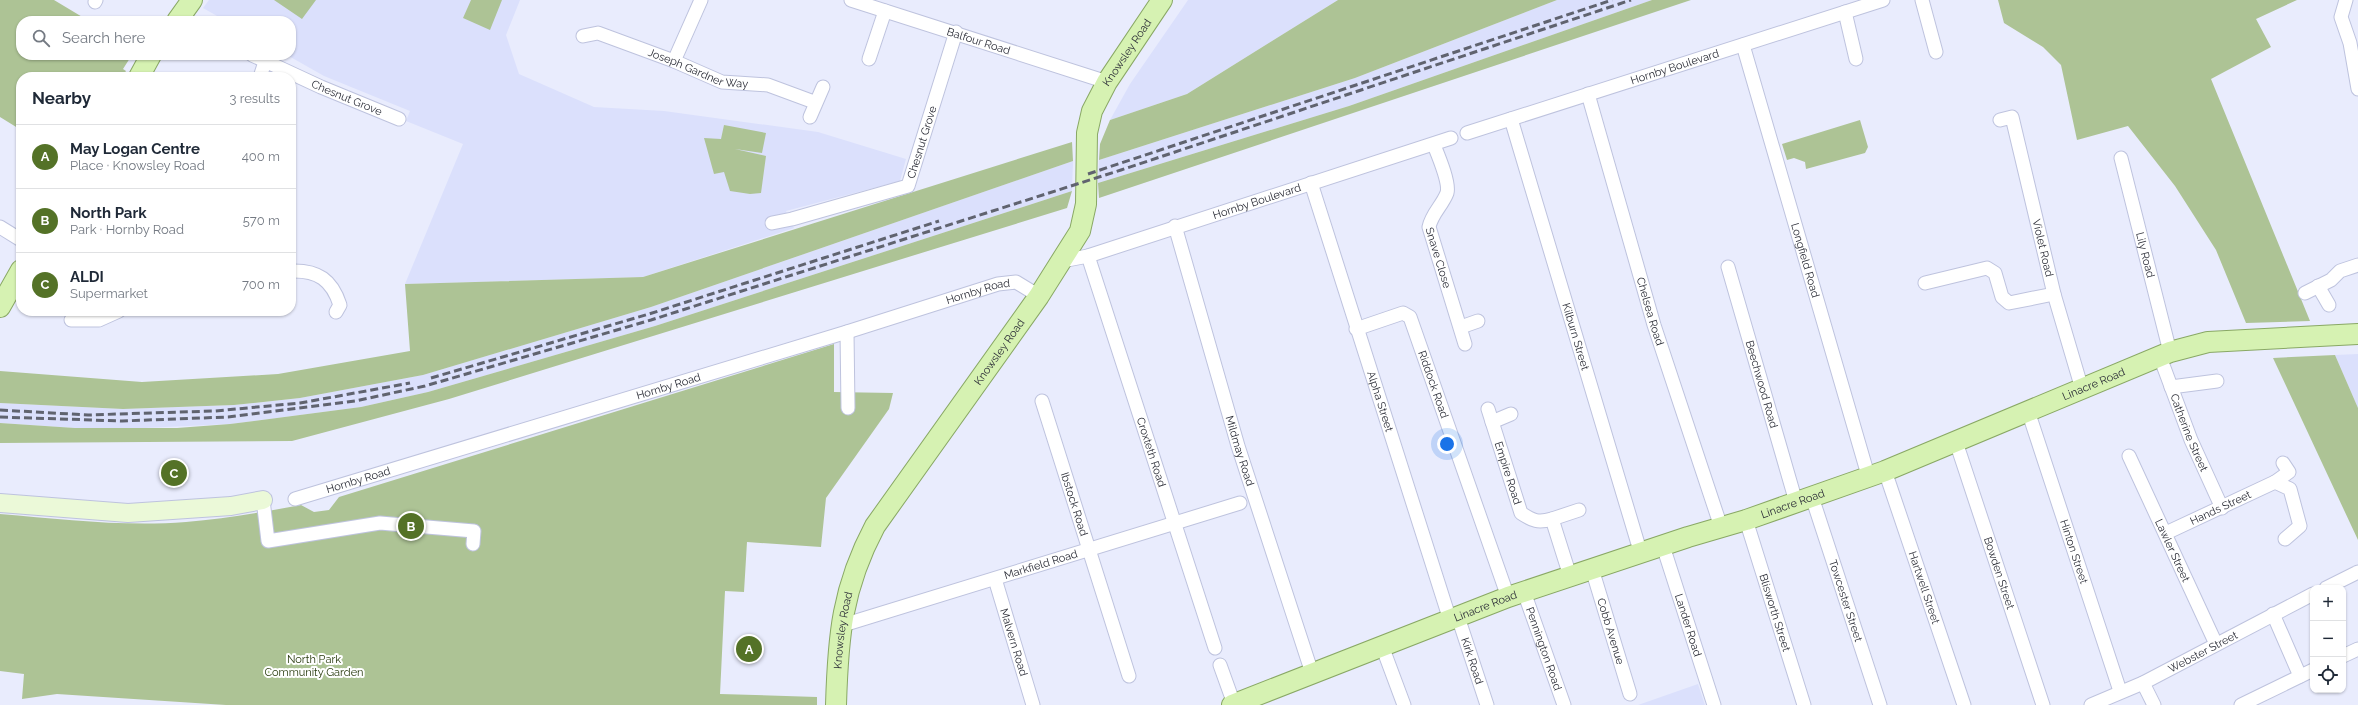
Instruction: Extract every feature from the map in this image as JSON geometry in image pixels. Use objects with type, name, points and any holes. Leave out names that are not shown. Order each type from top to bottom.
[{"type":"main road","name":"Knowsley Road","points":[[836,705],[840,626],[852,575],[875,526],[1039,296],[1080,231],[1085,213],[1088,124],[1096,100],[1159,1]]},
{"type":"main road","points":[[142,72],[148,60]]},
{"type":"main road","points":[[0,307],[16,279]]},
{"type":"main road","name":"Linacre Road","points":[[1233,705],[1312,672],[1516,595],[1570,576],[1746,520],[1877,473],[1956,442],[2165,354],[2208,342],[2358,334]]},
{"type":"street","points":[[674,61],[701,0]]},
{"type":"street","name":"Balfour Road","points":[[851,0],[956,32],[1107,82]]},
{"type":"street","name":"Hornby Boulevard","points":[[1467,133],[1882,0]]},
{"type":"street","points":[[1922,0],[1936,52]]},
{"type":"street","points":[[2346,0],[2340,17],[2350,43],[2358,89]]},
{"type":"street","points":[[869,59],[885,11]]},
{"type":"street","points":[[1844,12],[1856,59]]},
{"type":"street","name":"Chesnut Grove","points":[[772,223],[792,219],[908,186],[956,32]]},
{"type":"street","name":"Joseph Gardner Way","points":[[583,36],[598,33],[674,61],[722,82],[768,85],[814,102]]},
{"type":"street","name":"Longfield Road","points":[[1743,45],[1877,473]]},
{"type":"street","name":"Chesnut Grove","points":[[261,60],[289,72]]},
{"type":"street","points":[[262,72],[265,62]]},
{"type":"street","name":"Chesnut Grove","points":[[296,75],[399,119]]},
{"type":"street","points":[[810,117],[814,102],[823,87]]},
{"type":"street","name":"Chelsea Road","points":[[1588,94],[1654,325],[1721,527]]},
{"type":"street","name":"Violet Road","points":[[2000,120],[2012,117],[2054,294],[2082,389]]},
{"type":"street","name":"Kilburn Street","points":[[1511,119],[1641,554]]},
{"type":"street","name":"Hornby Boulevard","points":[[1062,261],[1088,256],[1175,226],[1451,138]]},
{"type":"street","name":"Snave Close","points":[[1434,144],[1447,184],[1447,193],[1431,217],[1429,227],[1465,344]]},
{"type":"street","name":"Lily Road","points":[[2121,158],[2165,354]]},
{"type":"street","name":"Alpha Street","points":[[1311,183],[1356,329],[1454,618]]},
{"type":"street","name":"Mildmay Road","points":[[1175,226],[1238,446],[1312,672]]},
{"type":"street","points":[[0,227],[16,237]]},
{"type":"street","name":"Croxteth Road","points":[[1088,256],[1215,648]]},
{"type":"street","points":[[2305,293],[2331,280],[2340,271],[2358,265]]},
{"type":"street","name":"Beechwood Road","points":[[1728,267],[1804,499]]},
{"type":"street","points":[[1925,283],[1987,268],[1995,273],[2002,297],[2009,304],[2054,294]]},
{"type":"street","points":[[296,271],[306,270],[324,278],[335,291],[340,305],[336,312]]},
{"type":"street","name":"Hornby Road","points":[[295,499],[847,332],[998,284],[1016,282],[1039,296]]},
{"type":"street","points":[[2318,286],[2329,305]]},
{"type":"street","name":"Riddock Road","points":[[1356,329],[1403,312],[1410,317],[1516,595]]},
{"type":"street","points":[[72,320],[99,320],[108,316]]},
{"type":"street","points":[[1461,327],[1478,321]]},
{"type":"street","points":[[847,332],[848,408]]},
{"type":"street","name":"Catherine Street","points":[[2165,354],[2171,387],[2191,440],[2222,508]]},
{"type":"street","points":[[2171,387],[2217,381]]},
{"type":"street","name":"Ibstock Road","points":[[1042,401],[1129,676]]},
{"type":"street","name":"Empire Road","points":[[1488,409],[1521,513],[1532,521],[1541,522],[1579,510]]},
{"type":"street","name":"Hinton Street","points":[[2028,411],[2120,692]]},
{"type":"street","points":[[1492,422],[1511,414]]},
{"type":"street","name":"Bowden Street","points":[[1956,442],[2043,705]]},
{"type":"street","name":"Lawler Street","points":[[2129,456],[2166,533],[2216,644]]},
{"type":"street","name":"Hands Street","points":[[2166,533],[2275,482],[2288,472],[2283,463]]},
{"type":"street","name":"Hartwell Street","points":[[1877,473],[1964,705]]},
{"type":"street","points":[[2275,482],[2290,489],[2300,526],[2285,539]]},
{"type":"street","name":"Towcester Street","points":[[1804,499],[1880,705]]},
{"type":"street","points":[[0,503],[128,513],[231,506],[263,500],[268,541],[380,523],[474,531],[473,544]]},
{"type":"street","name":"Markfield Road","points":[[840,626],[1240,503]]},
{"type":"street","points":[[1552,519],[1570,576]]},
{"type":"street","name":"Blisworth Street","points":[[1746,520],[1804,705]]},
{"type":"street","name":"Lander Road","points":[[1663,546],[1714,705]]},
{"type":"street","name":"Cobb Avenue","points":[[1592,569],[1630,694]]},
{"type":"street","points":[[2332,585],[2358,572]]},
{"type":"street","name":"Malvern Road","points":[[995,579],[1033,705]]},
{"type":"street","name":"Pennington Road","points":[[1516,595],[1564,705]]},
{"type":"street","name":"Webster Street","points":[[2091,705],[2143,683],[2272,614],[2310,595]]},
{"type":"street","points":[[2272,614],[2300,676]]},
{"type":"street","name":"Kirk Road","points":[[1454,618],[1487,705]]},
{"type":"street","points":[[1382,646],[1404,705]]},
{"type":"street","points":[[2346,655],[2358,649]]},
{"type":"street","points":[[1220,665],[1233,705]]},
{"type":"street","points":[[2241,705],[2310,671]]},
{"type":"street","points":[[2143,683],[2154,705]]},
{"type":"shaded area","points":[[209,0],[520,0],[506,35],[519,74],[594,107],[664,111],[818,132],[906,159],[900,181],[786,211],[794,228],[643,277],[405,284],[463,144],[406,121],[410,111],[324,76],[296,60],[296,16],[217,16],[203,8]]},
{"type":"shaded area","points":[[1188,0],[1338,0],[1187,94],[1110,120],[1130,84]]},
{"type":"shaded area","points":[[1557,0],[1652,0],[1349,106],[1098,183],[1099,160],[1355,78]]},
{"type":"shaded area","points":[[1073,161],[1072,191],[655,326],[428,392],[361,407],[230,424],[123,429],[75,428],[0,423],[0,403],[123,409],[234,405],[300,398],[423,375],[651,307]]},
{"type":"shaded area","points":[[2358,354],[2358,408],[2335,355]]},
{"type":"shaded area","points":[[1698,684],[1705,705],[1638,705]]},
{"type":"green space","points":[[0,0],[54,0],[81,16],[16,16],[16,60],[129,60],[123,69],[125,72],[16,72],[16,127],[0,117]]},
{"type":"green space","points":[[274,0],[316,0],[302,19]]},
{"type":"green space","points":[[471,0],[502,0],[490,30],[463,18]]},
{"type":"green space","points":[[1338,0],[1557,0],[1355,78],[1099,160],[1100,144],[1110,120],[1187,94]]},
{"type":"green space","points":[[1652,0],[1691,0],[1099,198],[1098,183],[1349,106]]},
{"type":"green space","points":[[1998,0],[2297,0],[2256,19],[2271,47],[2211,79],[2310,321],[2246,323],[2216,250],[2175,186],[2128,126],[2077,140],[2061,65],[2043,47],[2004,23]]},
{"type":"green space","points":[[1860,120],[1868,147],[1865,153],[1806,169],[1805,162],[1794,158],[1787,160],[1782,144]]},
{"type":"green space","points":[[724,125],[766,133],[762,153],[735,149],[766,156],[761,193],[750,194],[730,191],[724,172],[714,174],[704,138],[721,139]]},
{"type":"green space","points":[[1072,142],[1073,161],[651,307],[423,375],[300,398],[234,405],[123,409],[0,403],[0,371],[142,382],[278,374],[410,351],[405,284],[643,277]]},
{"type":"green space","points":[[1072,191],[1067,208],[449,399],[292,441],[0,443],[0,423],[75,428],[177,428],[230,424],[361,407],[428,392],[655,326]]},
{"type":"green space","name":"North Park Community Garden","points":[[834,344],[834,392],[893,393],[889,409],[826,498],[821,547],[747,542],[744,592],[725,591],[720,694],[817,697],[817,705],[226,705],[57,694],[22,699],[24,674],[0,671],[0,514],[93,522],[140,524],[215,519],[301,505],[314,512],[329,510],[339,497]]},
{"type":"green space","points":[[2335,355],[2358,408],[2358,540],[2273,358]]},
{"type":"railway","points":[[1088,174],[1612,0]]},
{"type":"railway","points":[[0,417],[122,421],[228,417],[355,401],[425,386],[651,320],[1121,170],[1631,0]]},
{"type":"railway","points":[[431,378],[649,314],[939,221]]},
{"type":"railway","points":[[0,410],[88,415],[215,411],[300,403],[410,383]]},
{"type":"place","name":"ALDI","points":[[174,473]]},
{"type":"place","name":"North Park","points":[[411,526]]},
{"type":"place","name":"May Logan Centre","points":[[749,649]]}]
